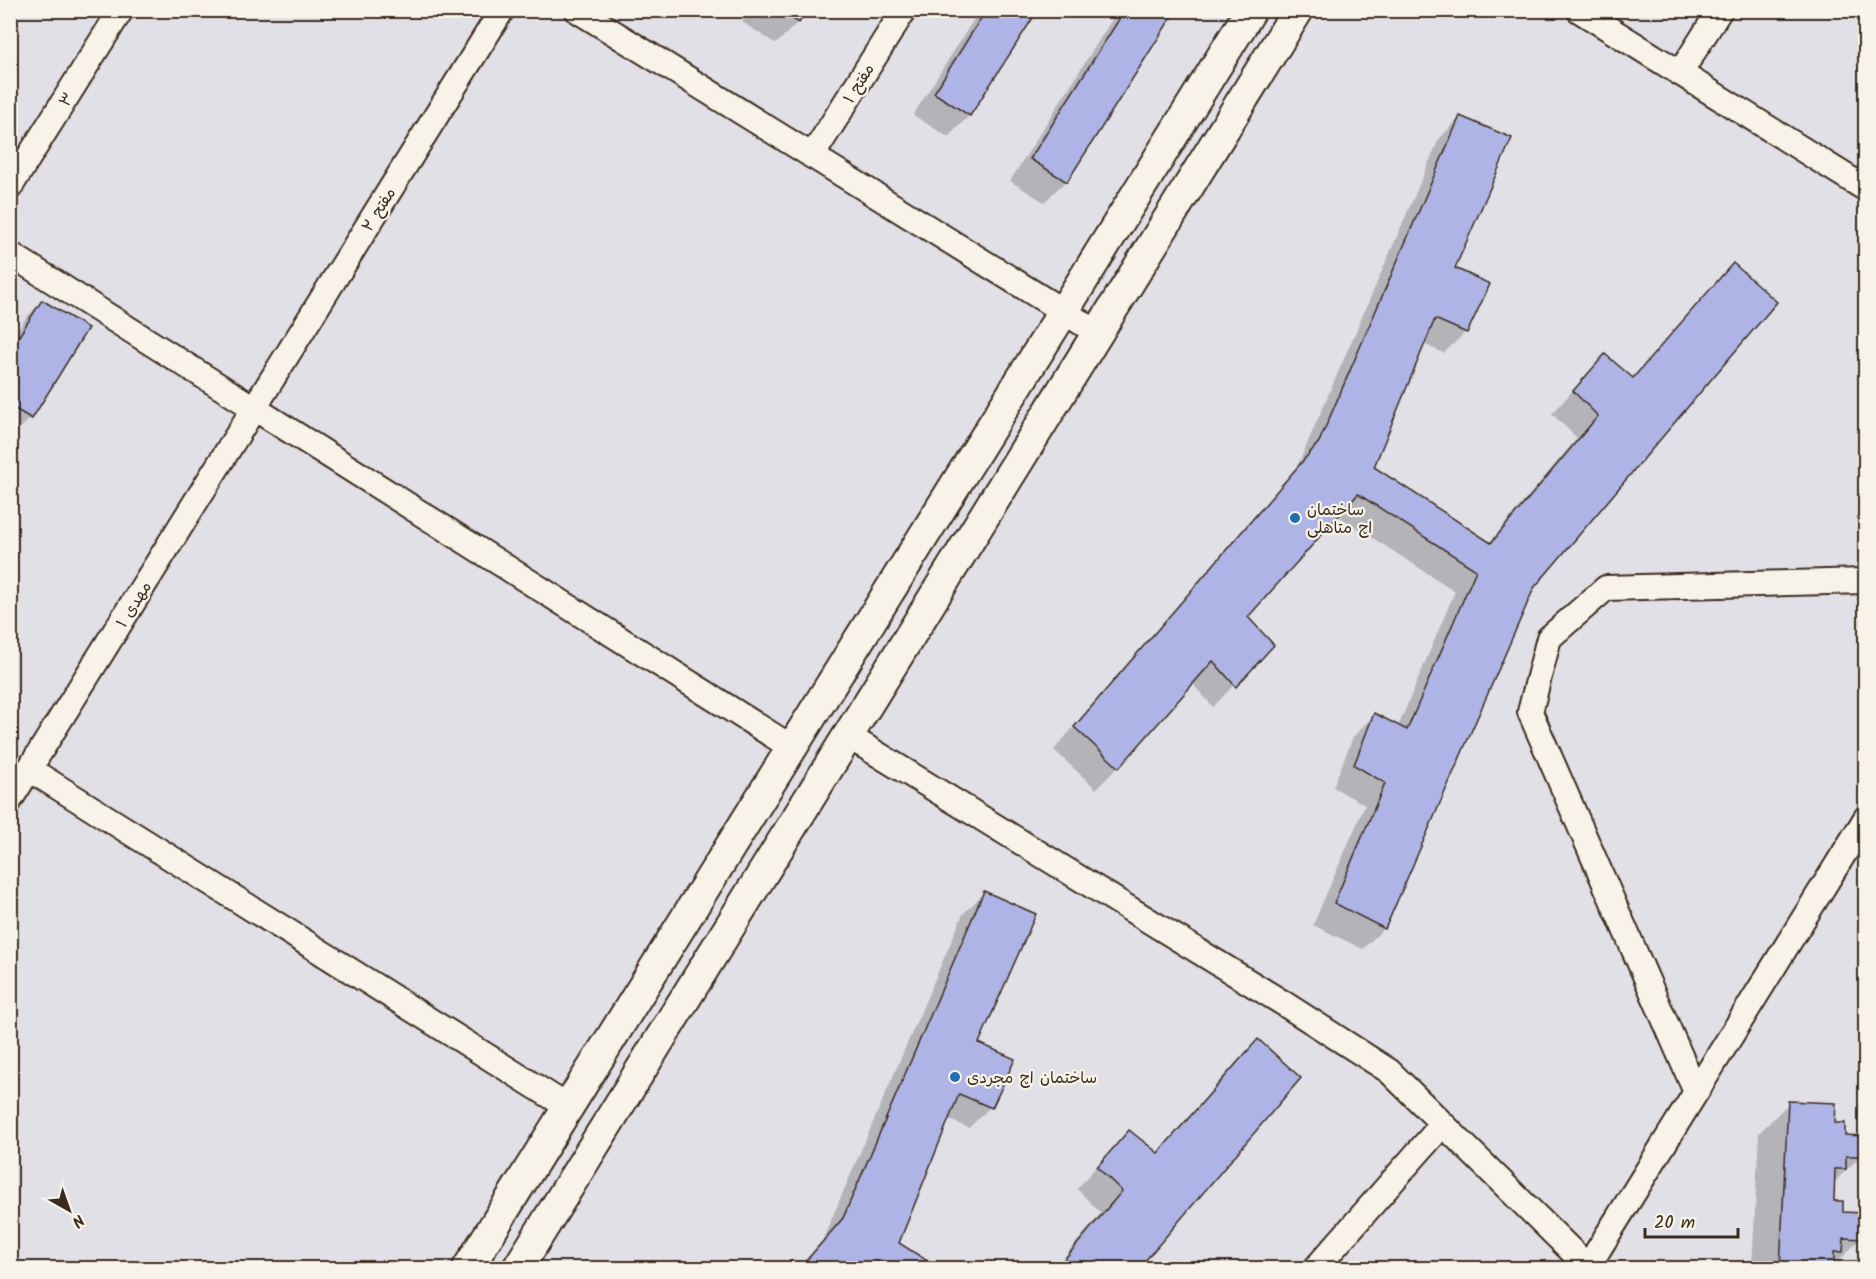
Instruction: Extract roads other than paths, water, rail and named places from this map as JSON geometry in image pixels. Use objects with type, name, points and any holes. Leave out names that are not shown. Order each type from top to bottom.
[{"type":"street","name":"۳","points":[[10,187],[121,10]]},
{"type":"street","name":"مفتح ۲","points":[[255,408],[502,10]]},
{"type":"street","points":[[577,10],[1098,333]]},
{"type":"street","name":"مفتح ۱","points":[[812,156],[904,10]]},
{"type":"street","points":[[468,1269],[1251,10]]},
{"type":"street","points":[[518,1269],[1298,10]]},
{"type":"street","points":[[1579,10],[1866,189]]},
{"type":"street","points":[[1680,73],[1720,10]]},
{"type":"street","points":[[10,254],[791,747]]},
{"type":"street","name":"مهدی ۱","points":[[10,800],[255,408]]},
{"type":"street","points":[[1696,1092],[1530,712],[1549,638],[1606,588],[1866,580]]},
{"type":"street","points":[[848,736],[1273,997],[1389,1071],[1587,1268],[1866,818]]},
{"type":"street","points":[[29,769],[568,1107]]},
{"type":"street","points":[[1316,1269],[1442,1125]]},
{"type":"place","name":"ساختمان اچ متاهلی","points":[[1295,518]]},
{"type":"place","name":"ساختمان اچ مجردی","points":[[955,1077]]}]
